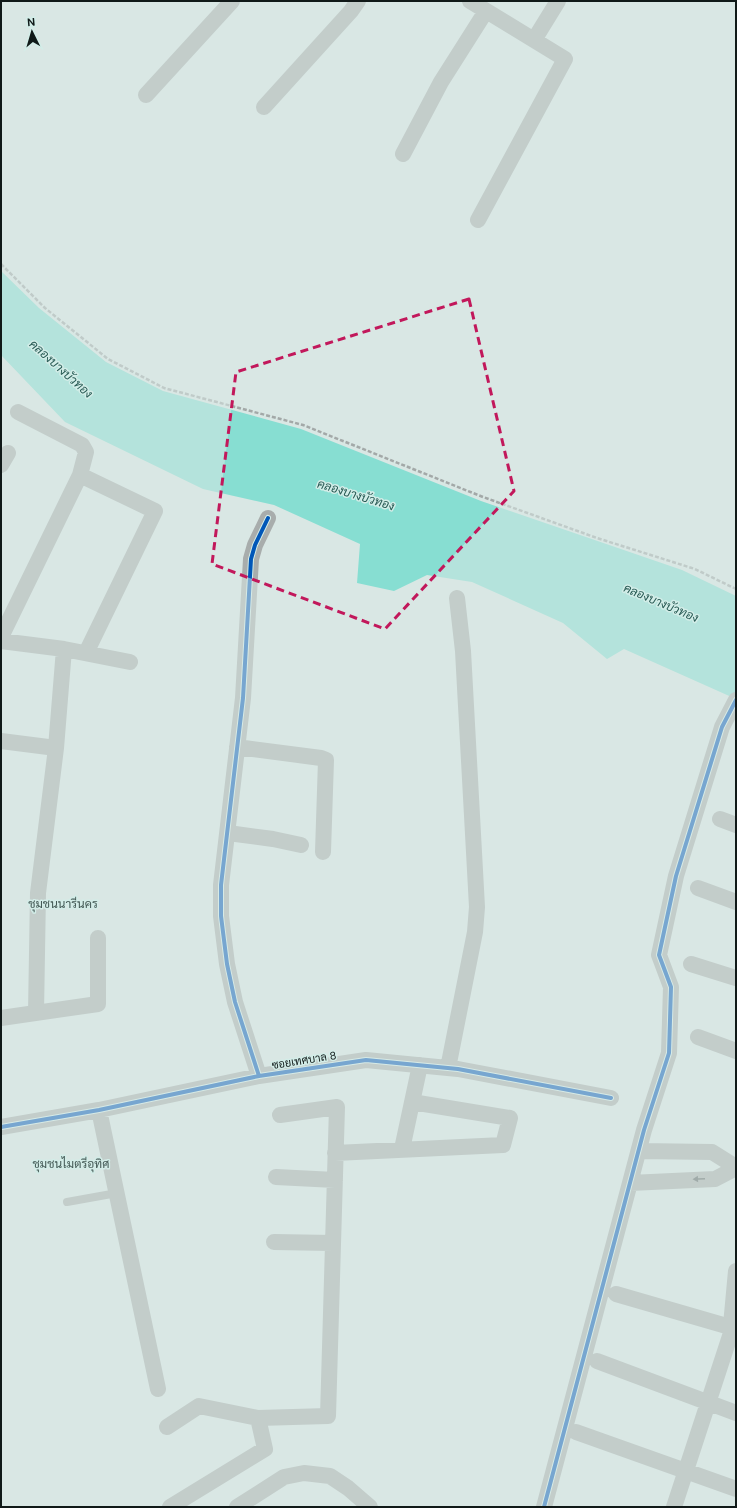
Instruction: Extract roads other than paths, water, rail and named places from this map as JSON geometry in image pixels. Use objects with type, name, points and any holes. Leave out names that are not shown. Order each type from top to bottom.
[{"type":"street","points":[[146,95],[232,1]]},
{"type":"street","points":[[264,107],[351,11],[358,1]]},
{"type":"street","points":[[470,1],[565,59],[478,220]]},
{"type":"street","points":[[534,40],[558,1]]},
{"type":"street","points":[[404,154],[441,82],[486,11]]},
{"type":"street","points":[[1,638],[80,474],[86,452],[82,445],[18,412]]},
{"type":"street","points":[[80,474],[155,511],[86,653]]},
{"type":"street","points":[[259,1076],[235,1002],[223,930],[221,885],[243,698],[251,559],[255,545],[268,518]]},
{"type":"street","points":[[448,1068],[474,932],[477,907],[463,650],[457,598]]},
{"type":"street","points":[[1,642],[64,649],[130,662]]},
{"type":"street","points":[[36,1013],[38,893],[56,748],[64,649]]},
{"type":"street","points":[[544,1507],[630,1183],[670,1053],[671,987],[659,955],[676,876],[722,727],[736,700]]},
{"type":"street","points":[[1,741],[56,748]]},
{"type":"street","points":[[237,747],[321,758],[326,760],[323,852]]},
{"type":"street","points":[[720,819],[736,825]]},
{"type":"street","points":[[228,833],[273,839],[301,845]]},
{"type":"street","points":[[698,888],[736,902]]},
{"type":"street","points":[[1,1018],[98,1004],[98,938]]},
{"type":"street","points":[[691,964],[736,978]]},
{"type":"street","points":[[698,1037],[736,1050]]},
{"type":"street","name":"ซอยเทศบาล 8","points":[[1,1127],[99,1110],[259,1076],[366,1060],[448,1068],[611,1098]]},
{"type":"street","points":[[402,1149],[420,1065]]},
{"type":"street","points":[[335,1153],[503,1144],[510,1118],[412,1102]]},
{"type":"street","points":[[167,1427],[199,1406],[258,1418],[328,1416],[337,1107],[280,1115]]},
{"type":"street","points":[[99,1110],[158,1389]]},
{"type":"street","points":[[630,1183],[715,1179],[736,1167],[712,1152],[639,1151]]},
{"type":"street","points":[[276,1177],[335,1180]]},
{"type":"street","points":[[274,1242],[333,1243]]},
{"type":"street","points":[[674,1507],[708,1404],[731,1347],[730,1327],[736,1271]]},
{"type":"street","points":[[616,1294],[730,1327]]},
{"type":"street","points":[[597,1361],[736,1414]]},
{"type":"street","points":[[170,1507],[265,1449],[258,1418]]},
{"type":"street","points":[[576,1432],[736,1489]]},
{"type":"street","points":[[238,1507],[284,1477],[304,1473],[330,1476],[348,1488],[370,1507]]},
{"type":"lane","points":[[67,1202],[117,1193]]},
{"type":"water","name":"คลองบางบัวทอง","points":[[1,271],[39,308],[106,362],[163,391],[301,429],[481,501],[682,570],[736,596],[736,699],[624,649],[607,659],[563,623],[472,582],[427,575],[394,591],[357,583],[360,544],[274,505],[203,489],[65,422],[1,355]]},
{"type":"district","name":"ชุมชนนารีนคร","points":[[63,904]]},
{"type":"district","name":"ชุมชนไมตรีอุทิศ","points":[[71,1164]]}]
